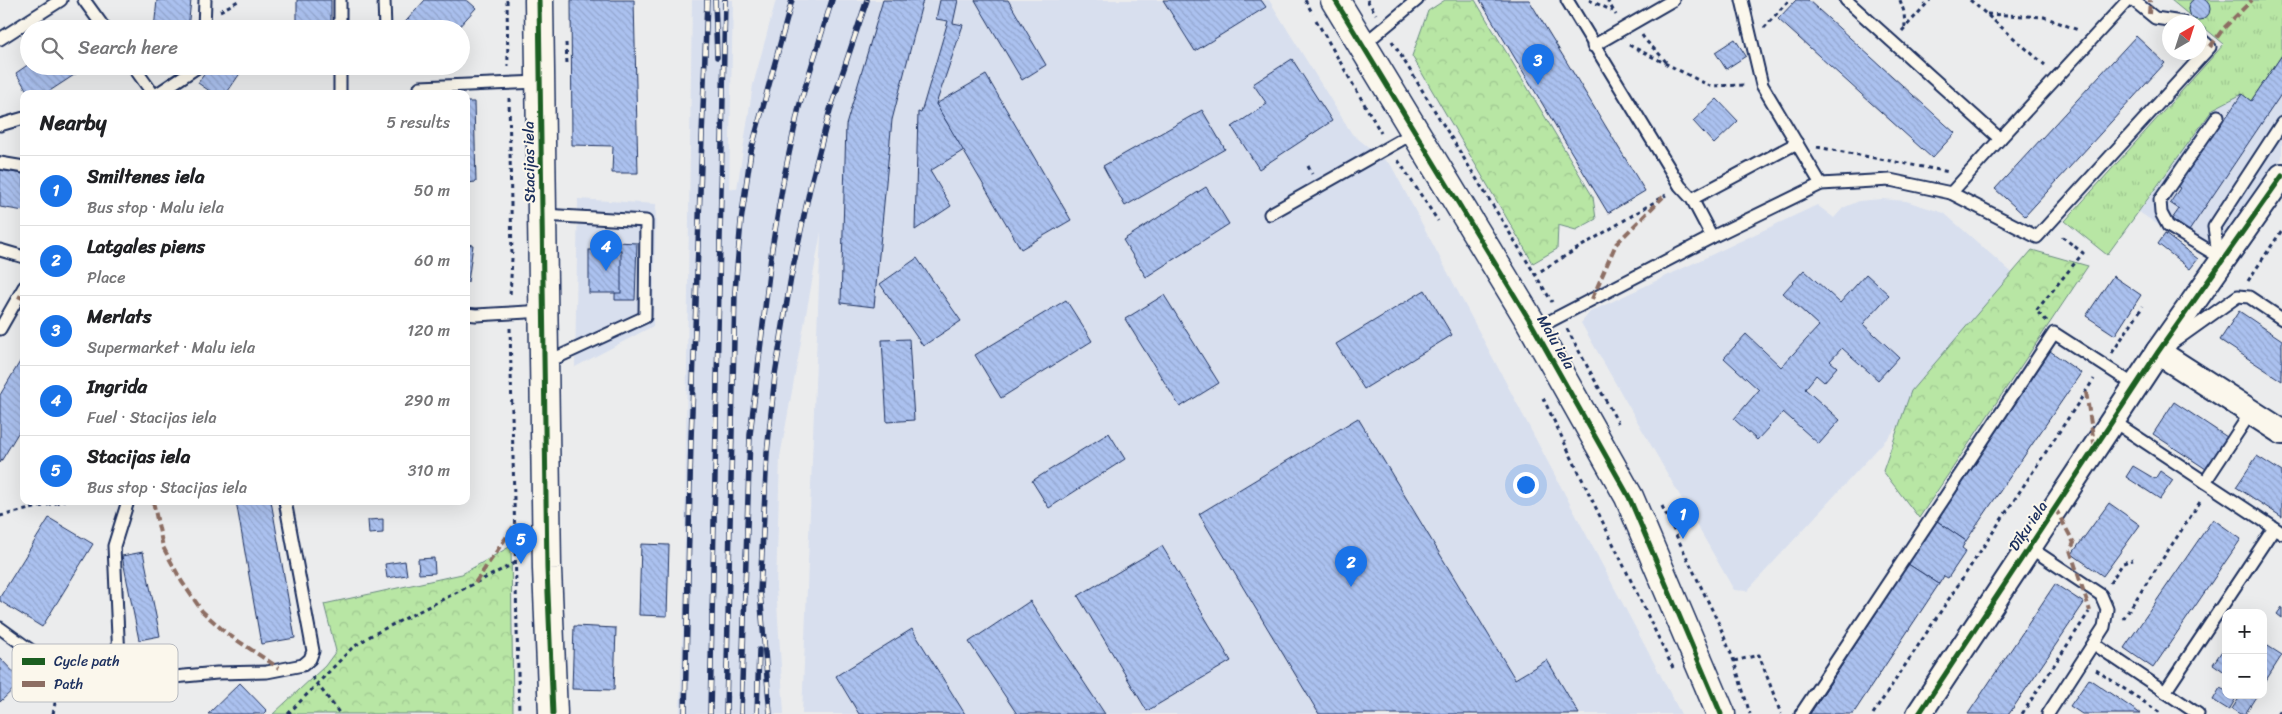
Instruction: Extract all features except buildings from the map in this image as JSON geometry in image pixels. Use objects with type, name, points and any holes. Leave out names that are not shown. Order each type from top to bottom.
[{"type":"street","name":"Stacijas iela","points":[[539,0],[546,364],[547,569],[553,714]]},
{"type":"street","name":"Malu iela","points":[[1334,0],[1535,329],[1629,497],[1721,714]]},
{"type":"street","name":"Dīķu iela","points":[[1919,714],[2219,260],[2282,176]]},
{"type":"street","points":[[2158,352],[2282,432]]},
{"type":"lane","points":[[29,20],[60,0]]},
{"type":"lane","points":[[84,0],[98,20]]},
{"type":"lane","points":[[204,20],[205,0]]},
{"type":"lane","points":[[340,0],[340,20]]},
{"type":"lane","points":[[384,0],[384,20]]},
{"type":"lane","points":[[1362,46],[1418,0]]},
{"type":"lane","points":[[1567,0],[1593,46],[1680,186],[1692,199],[1712,237]]},
{"type":"lane","points":[[1593,46],[1673,0]]},
{"type":"lane","points":[[1742,0],[1762,85],[1821,184]]},
{"type":"lane","points":[[1846,0],[2000,139]]},
{"type":"lane","points":[[1951,193],[2128,0]]},
{"type":"lane","points":[[2133,0],[2154,18],[2162,19]]},
{"type":"lane","points":[[0,39],[20,26]]},
{"type":"lane","points":[[1535,329],[1712,237],[1821,184],[1890,180],[1951,193],[2037,237],[2198,60]]},
{"type":"lane","points":[[139,75],[150,90]]},
{"type":"lane","points":[[163,90],[186,75]]},
{"type":"lane","points":[[340,75],[340,90]]},
{"type":"lane","points":[[420,87],[540,82]]},
{"type":"lane","points":[[2218,116],[2160,200],[2161,214],[2168,226],[2219,260]]},
{"type":"lane","points":[[0,124],[20,119]]},
{"type":"lane","points":[[2219,260],[2214,227],[2282,123]]},
{"type":"lane","points":[[1270,214],[1415,132]]},
{"type":"lane","points":[[1692,199],[1797,143]]},
{"type":"lane","points":[[0,162],[20,166]]},
{"type":"lane","points":[[543,215],[646,221],[645,317],[546,364]]},
{"type":"lane","points":[[0,250],[20,256]]},
{"type":"lane","points":[[0,329],[20,294]]},
{"type":"lane","points":[[2158,352],[2238,296],[2249,297],[2282,319]]},
{"type":"lane","points":[[470,314],[544,311]]},
{"type":"lane","points":[[1801,714],[2054,333],[2136,386]]},
{"type":"lane","points":[[2208,484],[2251,412]]},
{"type":"lane","points":[[2113,421],[2278,530],[2165,692]]},
{"type":"lane","points":[[118,644],[114,546],[127,505]]},
{"type":"lane","points":[[178,677],[218,673],[267,672],[303,665],[310,659],[313,651],[286,505]]},
{"type":"lane","points":[[2029,547],[2100,596],[2107,609],[2098,647],[2083,661],[2048,714]]},
{"type":"lane","points":[[0,628],[22,644]]},
{"type":"lane","points":[[2098,647],[2198,714]]},
{"type":"path","points":[[507,0],[512,258],[510,314],[519,714]]},
{"type":"path","points":[[1304,0],[1389,147],[1442,227]]},
{"type":"path","points":[[1589,0],[1614,11]]},
{"type":"path","points":[[1752,41],[1789,0]]},
{"type":"path","points":[[1900,0],[1904,12],[1905,28]]},
{"type":"path","points":[[1892,42],[1930,0]]},
{"type":"path","points":[[1970,0],[2057,76]]},
{"type":"path","points":[[1986,14],[2044,17],[2094,36]]},
{"type":"path","points":[[1635,22],[1645,41],[1656,48],[1666,62]]},
{"type":"path","points":[[1610,36],[1666,62],[1710,86],[1762,85]]},
{"type":"path","points":[[1797,143],[1950,172],[1956,170]]},
{"type":"path","points":[[1534,275],[1680,186]]},
{"type":"path","points":[[2048,225],[2083,253],[2036,311],[2048,322]]},
{"type":"path","points":[[2238,296],[2282,230]]},
{"type":"path","points":[[1873,714],[2143,306]]},
{"type":"path","points":[[1541,394],[1674,670]]},
{"type":"path","points":[[2098,647],[2208,484]]},
{"type":"path","points":[[0,516],[47,505]]},
{"type":"path","points":[[2022,714],[2123,563],[2133,560]]},
{"type":"path","points":[[288,714],[352,648],[372,635],[517,562]]},
{"type":"path","points":[[1734,660],[1759,655],[1781,714]]},
{"type":"path","points":[[2083,661],[2162,714]]},
{"type":"path","points":[[303,665],[340,714]]},
{"type":"path","points":[[2278,714],[2282,708]]},
{"type":"shaded area","points":[[692,0],[733,0],[729,188],[737,189],[753,85],[776,0],[1269,0],[1352,134],[1391,165],[1681,714],[802,714],[821,232],[780,457],[776,587],[784,714],[680,714],[684,587]]},
{"type":"shaded area","points":[[2282,55],[2282,158],[2213,261],[2139,212],[2213,109],[2242,94],[2251,100]]},
{"type":"shaded area","points":[[578,199],[656,204],[653,326],[575,367]]},
{"type":"shaded area","points":[[1882,199],[1906,201],[1944,213],[2027,286],[1747,591],[1734,590],[1581,323],[1590,312],[1817,205],[1834,218],[1843,208],[1859,201]]},
{"type":"green space","points":[[1445,0],[1475,0],[1593,197],[1596,219],[1576,230],[1558,225],[1557,249],[1533,263],[1412,56],[1428,11]]},
{"type":"green space","points":[[2171,0],[2282,0],[2282,55],[2251,101],[2242,94],[2213,109],[2107,255],[2065,221],[2224,44],[2207,30],[2207,15],[2189,15]]},
{"type":"green space","points":[[2032,250],[2088,266],[1919,518],[1883,471],[1911,391]]},
{"type":"green space","points":[[511,546],[513,714],[273,714],[325,666],[336,651],[324,604],[462,574]]},
{"type":"railway","points":[[685,714],[691,439],[707,0]]},
{"type":"railway","points":[[715,0],[717,57]]},
{"type":"railway","points":[[710,714],[725,0]]},
{"type":"railway","points":[[726,714],[735,291],[741,221],[751,151],[792,0]]},
{"type":"railway","points":[[741,714],[750,435],[772,248],[784,177],[799,107],[832,0]]},
{"type":"railway","points":[[770,714],[760,592],[767,453],[775,375],[791,277],[811,183],[830,110],[867,0]]},
{"type":"railway","points":[[757,714],[759,650]]},
{"type":"marked path","points":[[2149,14],[2150,0]]},
{"type":"marked path","points":[[2210,47],[2223,29],[2252,0]]},
{"type":"marked path","points":[[1592,299],[1616,244],[1663,197]]},
{"type":"marked path","points":[[2086,392],[2095,449]]},
{"type":"marked path","points":[[154,505],[163,547],[182,582],[202,611],[226,633],[279,668]]},
{"type":"marked path","points":[[2055,508],[2074,543],[2070,550],[2090,611]]},
{"type":"marked path","points":[[475,583],[516,523]]},
{"type":"cycle path","points":[[539,0],[547,569],[553,714]]},
{"type":"cycle path","points":[[1335,0],[1530,321],[1629,497],[1721,714]]},
{"type":"cycle path","points":[[1919,714],[2158,352],[2282,176]]},
{"type":"place","name":"Merlats","points":[[1538,85]]},
{"type":"place","name":"Ingrida","points":[[606,271]]},
{"type":"place","name":"Smiltenes iela","points":[[1683,539]]},
{"type":"place","name":"Stacijas iela","points":[[521,564]]},
{"type":"place","name":"Latgales piens","points":[[1351,587]]}]
